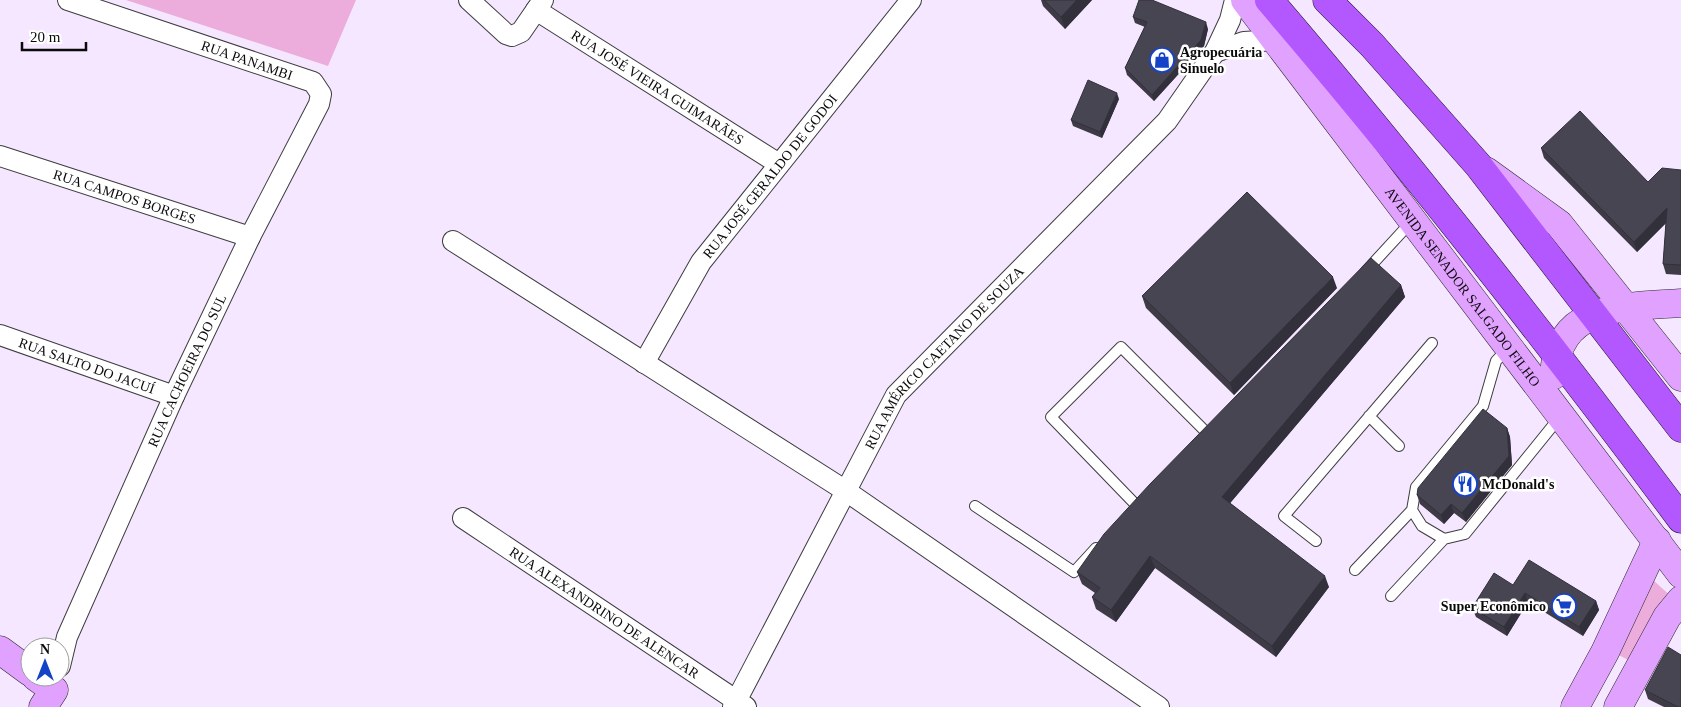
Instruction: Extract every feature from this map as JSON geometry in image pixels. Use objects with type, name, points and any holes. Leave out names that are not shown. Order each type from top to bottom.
[{"type":"main road","name":"AVENIDA SENADOR SALGADO FILHO","points":[[1245,0],[1510,346],[1681,574]]},
{"type":"main road","points":[[1269,0],[1326,66],[1557,353],[1681,519]]},
{"type":"main road","points":[[1327,0],[1372,45],[1478,165],[1681,428]]},
{"type":"main road","points":[[1478,165],[1559,224],[1681,377]]},
{"type":"main road","points":[[1599,274],[1633,291],[1674,303]]},
{"type":"main road","points":[[1558,411],[1553,385],[1557,353],[1571,330],[1594,316],[1624,306],[1674,303]]},
{"type":"main road","points":[[1576,707],[1605,652],[1656,541]]},
{"type":"main road","points":[[1618,707],[1667,617],[1681,600]]},
{"type":"main road","points":[[0,650],[20,665]]},
{"type":"main road","points":[[1605,652],[1637,669]]},
{"type":"street","name":"RUA PANAMBI","points":[[68,0],[313,82]]},
{"type":"street","points":[[468,0],[506,34],[512,36],[521,32],[540,5]]},
{"type":"street","name":"RUA AMÉRICO CAETANO DE SOUZA","points":[[738,705],[896,395],[1167,121],[1215,52],[1230,20],[1235,0]]},
{"type":"street","name":"RUA JOSÉ GERALDO DE GODOI","points":[[644,363],[702,262],[909,1]]},
{"type":"street","name":"RUA JOSÉ VIEIRA GUIMARÃES","points":[[540,5],[779,164]]},
{"type":"street","points":[[1215,52],[1244,42],[1275,40]]},
{"type":"street","name":"RUA CACHOEIRA DO SUL","points":[[67,637],[174,396],[250,237],[319,104],[321,94],[313,82]]},
{"type":"street","name":"RUA CAMPOS BORGES","points":[[0,156],[250,237]]},
{"type":"street","points":[[454,242],[846,491],[1159,707]]},
{"type":"street","name":"RUA SALTO DO JACUÍ","points":[[0,335],[174,396]]},
{"type":"street","name":"RUA ALEXANDRINO DE ALENCAR","points":[[463,518],[738,705]]},
{"type":"lane","points":[[1358,278],[1413,220]]},
{"type":"lane","points":[[1316,540],[1284,516],[1432,343]]},
{"type":"lane","points":[[1355,570],[1412,510],[1416,487],[1483,406],[1496,361],[1510,346]]},
{"type":"lane","points":[[1136,504],[1052,417],[1100,368],[1121,347],[1208,432]]},
{"type":"lane","points":[[1391,596],[1444,539],[1465,534],[1558,411]]},
{"type":"lane","points":[[1369,416],[1399,446]]},
{"type":"lane","points":[[975,506],[1074,572],[1105,538]]},
{"type":"lane","points":[[1412,510],[1422,526],[1444,539]]},
{"type":"shaded area","points":[[126,0],[356,0],[328,66]]},
{"type":"shaded area","points":[[1653,580],[1673,598],[1632,662],[1609,650]]},
{"type":"building","points":[[1044,0],[1077,0],[1061,17]]},
{"type":"building","name":"Agropecuária Sinuelo","points":[[1139,0],[1152,0],[1206,22],[1201,40],[1152,95],[1125,68],[1147,22],[1133,17]]},
{"type":"building","points":[[1088,80],[1117,93],[1100,132],[1071,120]]},
{"type":"building","points":[[1580,111],[1648,182],[1662,168],[1681,170],[1681,265],[1663,264],[1667,208],[1634,242],[1541,148]]},
{"type":"building","points":[[1247,192],[1333,277],[1230,383],[1142,296]]},
{"type":"building","points":[[1371,258],[1401,285],[1222,497],[1325,576],[1272,646],[1150,556],[1111,610],[1092,597],[1100,588],[1077,572],[1104,534],[1150,484]]},
{"type":"building","name":"McDonald's","points":[[1483,409],[1507,428],[1509,456],[1462,513],[1451,504],[1441,515],[1417,495],[1418,488]]},
{"type":"building","name":"Super Econômico","points":[[1529,560],[1596,601],[1579,627],[1525,593],[1504,627],[1472,608],[1494,573],[1513,585]]},
{"type":"building","points":[[1668,647],[1681,655],[1681,707],[1645,690]]},
{"type":"place","name":"Agropecuária Sinuelo","points":[[1162,60]]},
{"type":"place","name":"McDonald's","points":[[1465,484]]},
{"type":"place","name":"Super Econômico","points":[[1564,606]]}]
